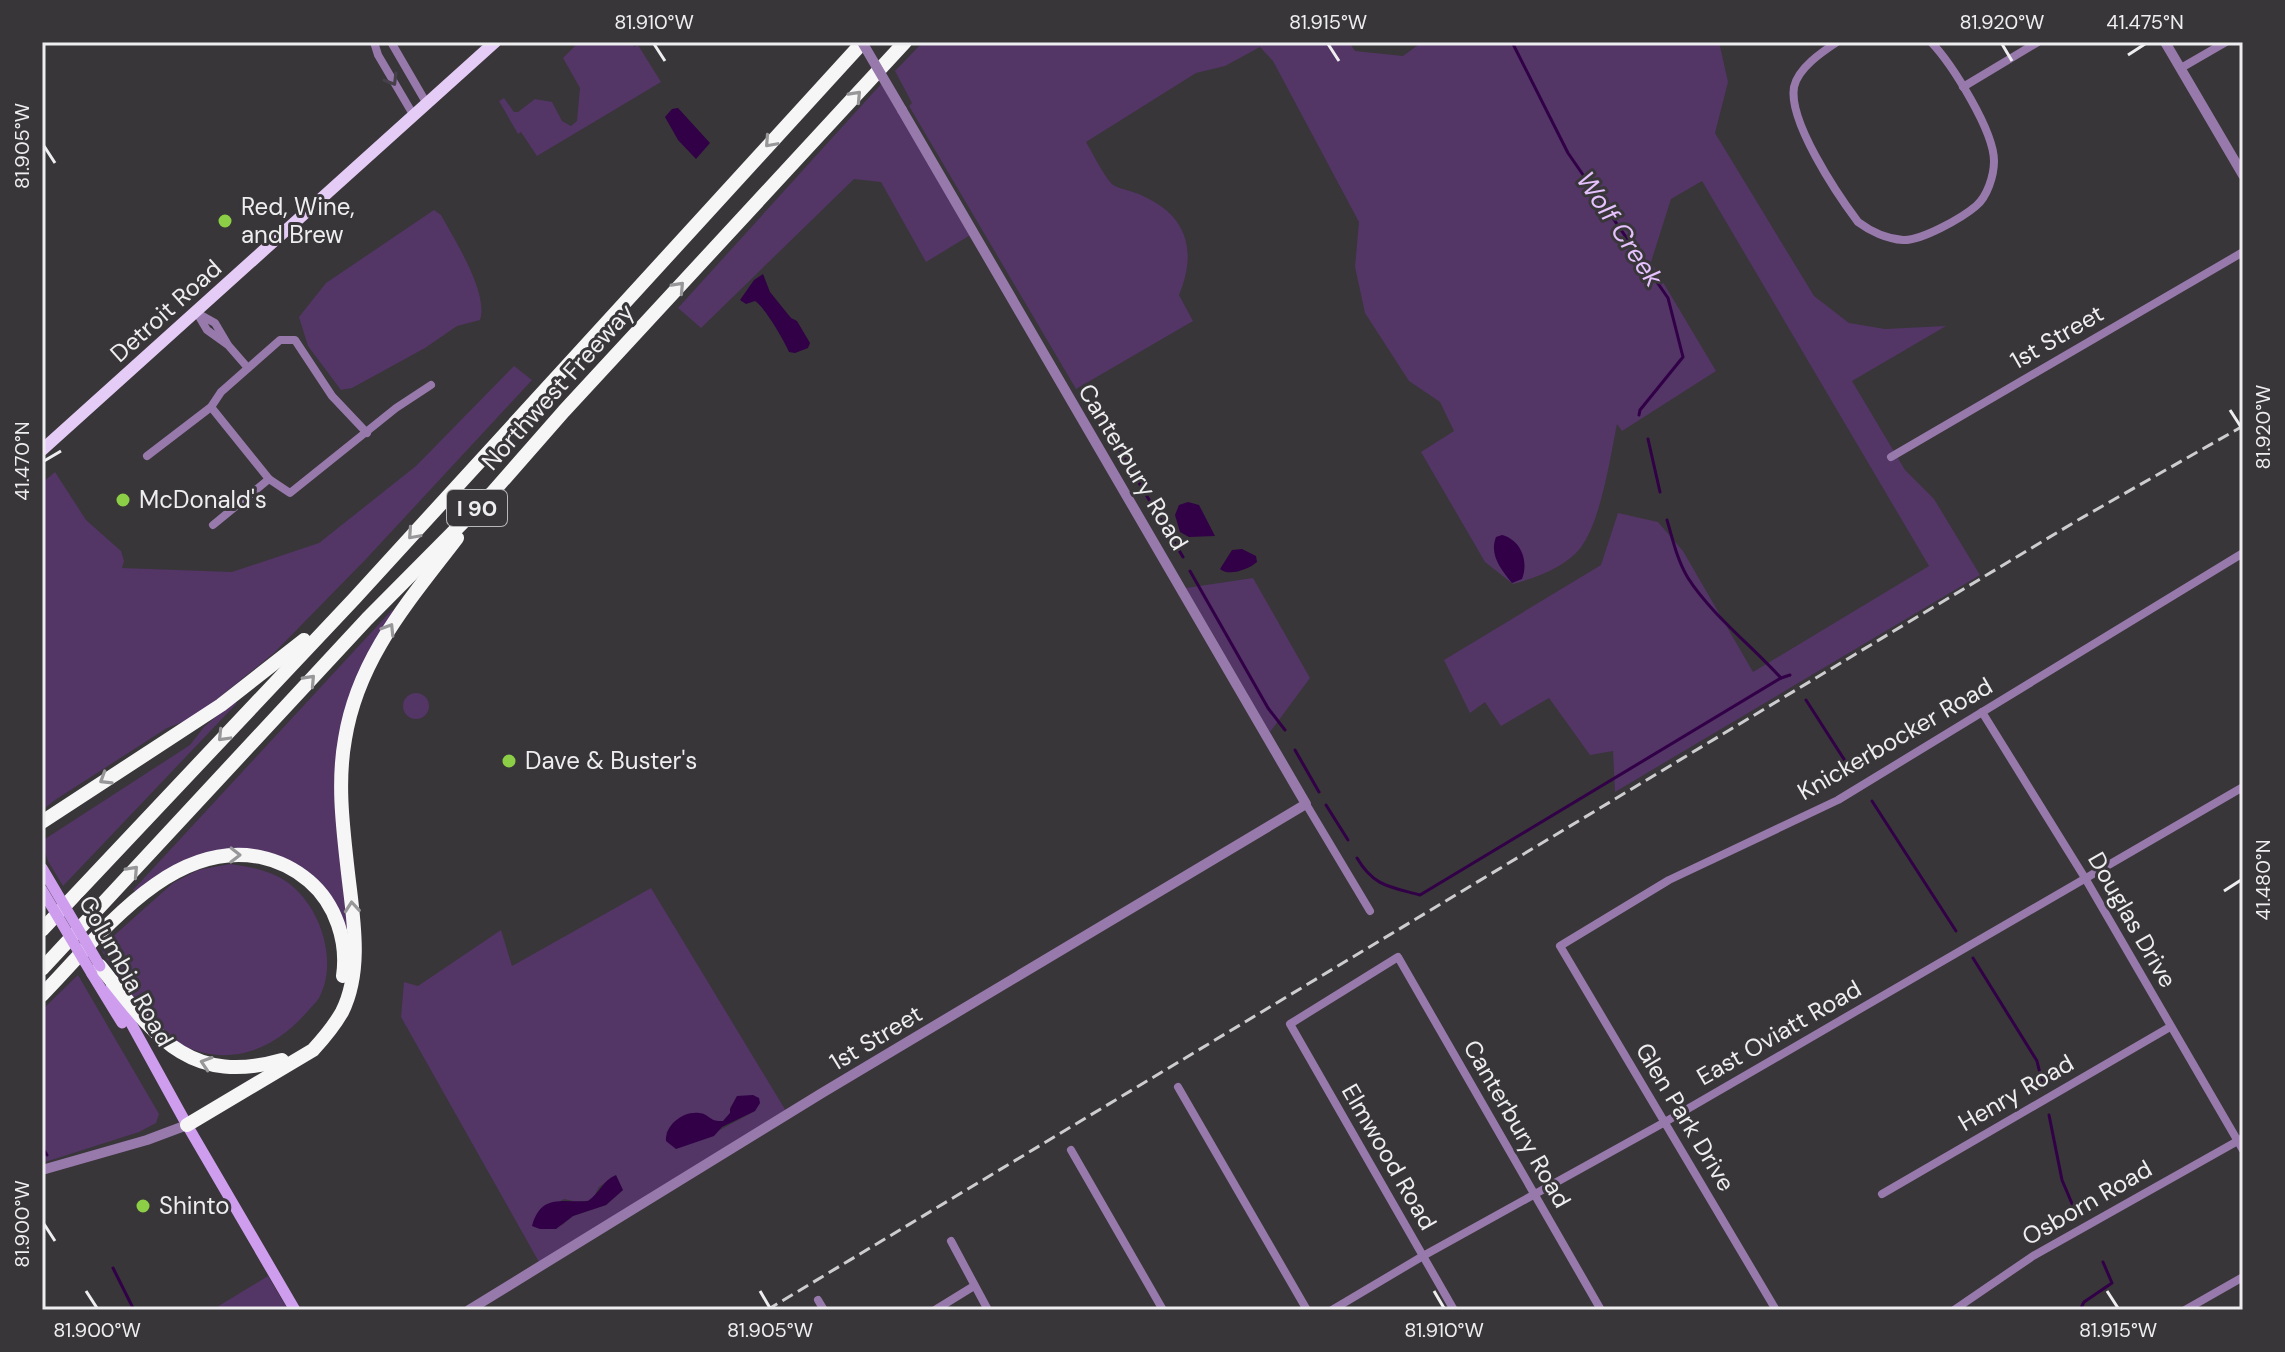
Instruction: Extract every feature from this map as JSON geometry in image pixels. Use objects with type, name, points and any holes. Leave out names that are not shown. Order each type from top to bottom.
[{"type":"highway","name":"Northwest Freeway","points":[[42,930],[354,599],[862,42]]},
{"type":"highway","name":"Northwest Freeway","points":[[42,969],[367,619],[492,493],[905,42]]},
{"type":"highway","points":[[187,1125],[313,1050],[328,1035],[343,1010],[351,985],[355,954],[340,785],[345,737],[366,669],[389,627],[492,493]]},
{"type":"highway","points":[[42,822],[221,705],[354,599]]},
{"type":"highway","points":[[42,995],[140,896],[183,866],[229,853],[275,860],[310,882],[325,898],[343,940],[345,964],[342,986],[334,1007],[321,1029],[306,1043],[209,1103],[187,1125]]},
{"type":"highway","points":[[96,970],[165,1042],[187,1056],[222,1068],[257,1067],[282,1060]]},
{"type":"main road","name":"Detroit Road","points":[[42,450],[495,42]]},
{"type":"main road","name":"Columbia Road","points":[[42,868],[96,970],[295,1310]]},
{"type":"main road","name":"Columbia Road","points":[[42,890],[96,970]]},
{"type":"street","points":[[374,42],[378,55],[414,116]]},
{"type":"street","points":[[391,42],[427,104]]},
{"type":"street","name":"Canterbury Road","points":[[862,42],[1370,911]]},
{"type":"street","points":[[1837,42],[1820,53],[1794,87],[1799,126],[1858,222],[1869,231],[1904,240],[1922,237],[1977,205],[1991,182],[1994,162],[1992,142],[1963,87],[1931,42]]},
{"type":"street","points":[[1963,87],[2038,42]]},
{"type":"street","points":[[2165,42],[2243,175]]},
{"type":"street","points":[[2181,68],[2226,42]]},
{"type":"street","name":"1st Street","points":[[1891,457],[2243,252]]},
{"type":"street","points":[[197,313],[215,323],[228,345],[248,368]]},
{"type":"street","points":[[147,456],[211,407],[221,392],[280,340],[295,340],[332,396],[367,433]]},
{"type":"street","points":[[211,407],[269,479],[290,493],[396,408],[431,385]]},
{"type":"street","points":[[213,525],[269,479]]},
{"type":"street","name":"Knickerbocker Road","points":[[1560,946],[1669,880],[1838,800],[2243,553]]},
{"type":"street","name":"Douglas Drive","points":[[1982,712],[2085,878],[2170,1027],[2240,1140],[2243,1150]]},
{"type":"street","name":"East Oviatt Road","points":[[1332,1310],[1534,1193],[1665,1122],[2243,787]]},
{"type":"street","name":"1st Street","points":[[469,1310],[822,1093],[1306,804]]},
{"type":"street","name":"Glen Park Drive","points":[[1560,946],[1776,1310]]},
{"type":"street","name":"Canterbury Road","points":[[1398,957],[1601,1310]]},
{"type":"street","name":"Elmwood Road","points":[[1398,957],[1290,1024],[1454,1310]]},
{"type":"street","name":"Henry Road","points":[[1882,1194],[2170,1027]]},
{"type":"street","points":[[1178,1087],[1307,1310]]},
{"type":"street","points":[[42,1170],[187,1125]]},
{"type":"street","name":"Osborn Road","points":[[1954,1310],[2033,1256],[2240,1140]]},
{"type":"street","points":[[1071,1150],[1163,1310]]},
{"type":"street","points":[[951,1241],[988,1310]]},
{"type":"street","points":[[2185,1310],[2243,1277]]},
{"type":"street","points":[[935,1310],[974,1286]]},
{"type":"street","points":[[818,1300],[824,1310]]},
{"type":"shaded area","points":[[579,42],[631,42],[634,47],[638,45],[661,82],[537,156],[521,132],[518,134],[499,101],[504,98],[514,112],[535,99],[552,102],[562,121],[571,126],[577,121],[580,88],[563,58]]},
{"type":"shaded area","points":[[923,42],[1349,42],[1355,51],[1403,56],[1422,42],[1719,42],[1728,82],[1715,133],[1814,296],[1849,323],[1885,329],[1946,326],[1852,381],[1905,470],[1934,499],[1980,575],[1615,792],[1613,751],[1590,755],[1549,698],[1501,726],[1485,702],[1470,713],[1444,660],[1601,565],[1618,513],[1658,522],[1683,551],[1753,672],[1929,566],[1702,181],[1671,199],[1651,262],[1716,371],[1622,431],[1617,424],[1603,493],[1584,543],[1575,554],[1554,569],[1513,584],[1485,562],[1421,452],[1454,431],[1440,402],[1409,381],[1365,313],[1355,267],[1359,222],[1273,61],[1260,47],[1225,66],[1196,73],[1086,142],[1113,185],[1158,204],[1179,225],[1185,237],[1187,264],[1179,295],[1193,321],[1076,389],[909,106],[912,103],[895,71]]},
{"type":"shaded area","points":[[882,83],[972,234],[926,262],[881,182],[854,179],[701,328],[678,308]]},
{"type":"shaded area","points":[[678,108],[710,143],[696,159],[678,140],[665,117],[672,109]]},
{"type":"shaded area","points":[[434,210],[441,215],[475,281],[480,296],[480,320],[457,326],[425,348],[352,388],[341,390],[308,346],[299,317],[326,283]]},
{"type":"shaded area","points":[[763,274],[770,292],[797,321],[810,343],[808,348],[789,352],[759,304],[755,301],[746,304],[740,300],[754,280]]},
{"type":"shaded area","points":[[514,366],[532,380],[274,653],[195,717],[167,728],[42,808],[42,483],[55,472],[86,520],[121,551],[124,561],[122,568],[232,572],[319,543],[416,466]]},
{"type":"shaded area","points":[[1188,502],[1199,505],[1215,536],[1189,537],[1180,532],[1175,515],[1179,505]]},
{"type":"shaded area","points":[[1502,535],[1519,546],[1524,558],[1522,579],[1512,583],[1495,556],[1496,537]]},
{"type":"shaded area","points":[[1242,549],[1256,556],[1257,562],[1234,572],[1220,569],[1232,550]]},
{"type":"shaded area","points":[[1253,578],[1310,678],[1270,732],[1186,588]]},
{"type":"shaded area","points":[[392,610],[395,613],[343,730],[350,934],[346,935],[344,926],[274,854],[250,849],[200,854],[136,892],[133,890]]},
{"type":"shaded area","points":[[416,693],[425,697],[429,706],[425,715],[416,719],[407,715],[403,706],[407,697]]},
{"type":"shaded area","points":[[234,701],[237,703],[63,886],[48,861],[42,844],[45,839],[190,745],[204,727]]},
{"type":"shaded area","points":[[230,864],[274,875],[299,892],[317,919],[323,935],[327,968],[318,1000],[294,1025],[265,1045],[250,1051],[217,1055],[200,1052],[163,1035],[100,948],[173,883],[198,870]]},
{"type":"shaded area","points":[[651,888],[786,1111],[539,1262],[401,1017],[404,982],[418,986],[501,930],[512,966]],"holes":[[[737,1096],[755,1111],[716,1132],[666,1133],[673,1123],[687,1114],[715,1122],[723,1121]],[[614,1176],[623,1190],[606,1205],[573,1216],[562,1225],[536,1216],[564,1199],[578,1202],[592,1200],[599,1187]]]},
{"type":"shaded area","points":[[78,975],[159,1114],[156,1123],[139,1132],[42,1163],[42,1010]]},
{"type":"shaded area","points":[[753,1095],[759,1098],[760,1103],[755,1111],[722,1127],[714,1136],[676,1149],[666,1141],[668,1130],[681,1117],[699,1113],[723,1121],[737,1096]]},
{"type":"shaded area","points":[[616,1175],[623,1190],[606,1205],[573,1216],[556,1229],[532,1226],[541,1208],[547,1204],[588,1201]]},
{"type":"shaded area","points":[[268,1276],[288,1310],[212,1310]]},
{"type":"waterway","name":"Wolf Creek","points":[[1512,42],[1568,153],[1668,298],[1683,357],[1639,415]]},
{"type":"waterway","points":[[1097,412],[1183,557]]},
{"type":"waterway","name":"Wolf Creek","points":[[1648,439],[1660,492]]},
{"type":"waterway","name":"Wolf Creek","points":[[1667,520],[1681,564],[1697,591],[1781,678],[1790,675]]},
{"type":"waterway","points":[[1190,571],[1268,708],[1285,730]]},
{"type":"waterway","points":[[1357,858],[1377,880],[1420,895],[1781,678]]},
{"type":"waterway","name":"Wolf Creek","points":[[1806,700],[1849,767]]},
{"type":"waterway","points":[[1295,750],[1319,792]]},
{"type":"waterway","name":"Wolf Creek","points":[[1872,801],[1956,931]]},
{"type":"waterway","points":[[1326,805],[1348,840]]},
{"type":"waterway","name":"Wolf Creek","points":[[1973,958],[2037,1061],[2043,1086]]},
{"type":"waterway","name":"Wolf Creek","points":[[2049,1115],[2062,1180],[2076,1213]]},
{"type":"waterway","points":[[42,1147],[47,1155]]},
{"type":"waterway","name":"Wolf Creek","points":[[2080,1310],[2084,1302],[2112,1283],[2103,1262]]},
{"type":"waterway","points":[[113,1268],[134,1310]]},
{"type":"railway","points":[[767,1310],[2078,520],[2243,426]]},
{"type":"place","name":"Red, Wine, and Brew","points":[[225,221]]},
{"type":"place","name":"McDonald's","points":[[123,500]]},
{"type":"place","name":"Dave & Buster's","points":[[509,761]]},
{"type":"place","name":"Shinto","points":[[143,1206]]}]
